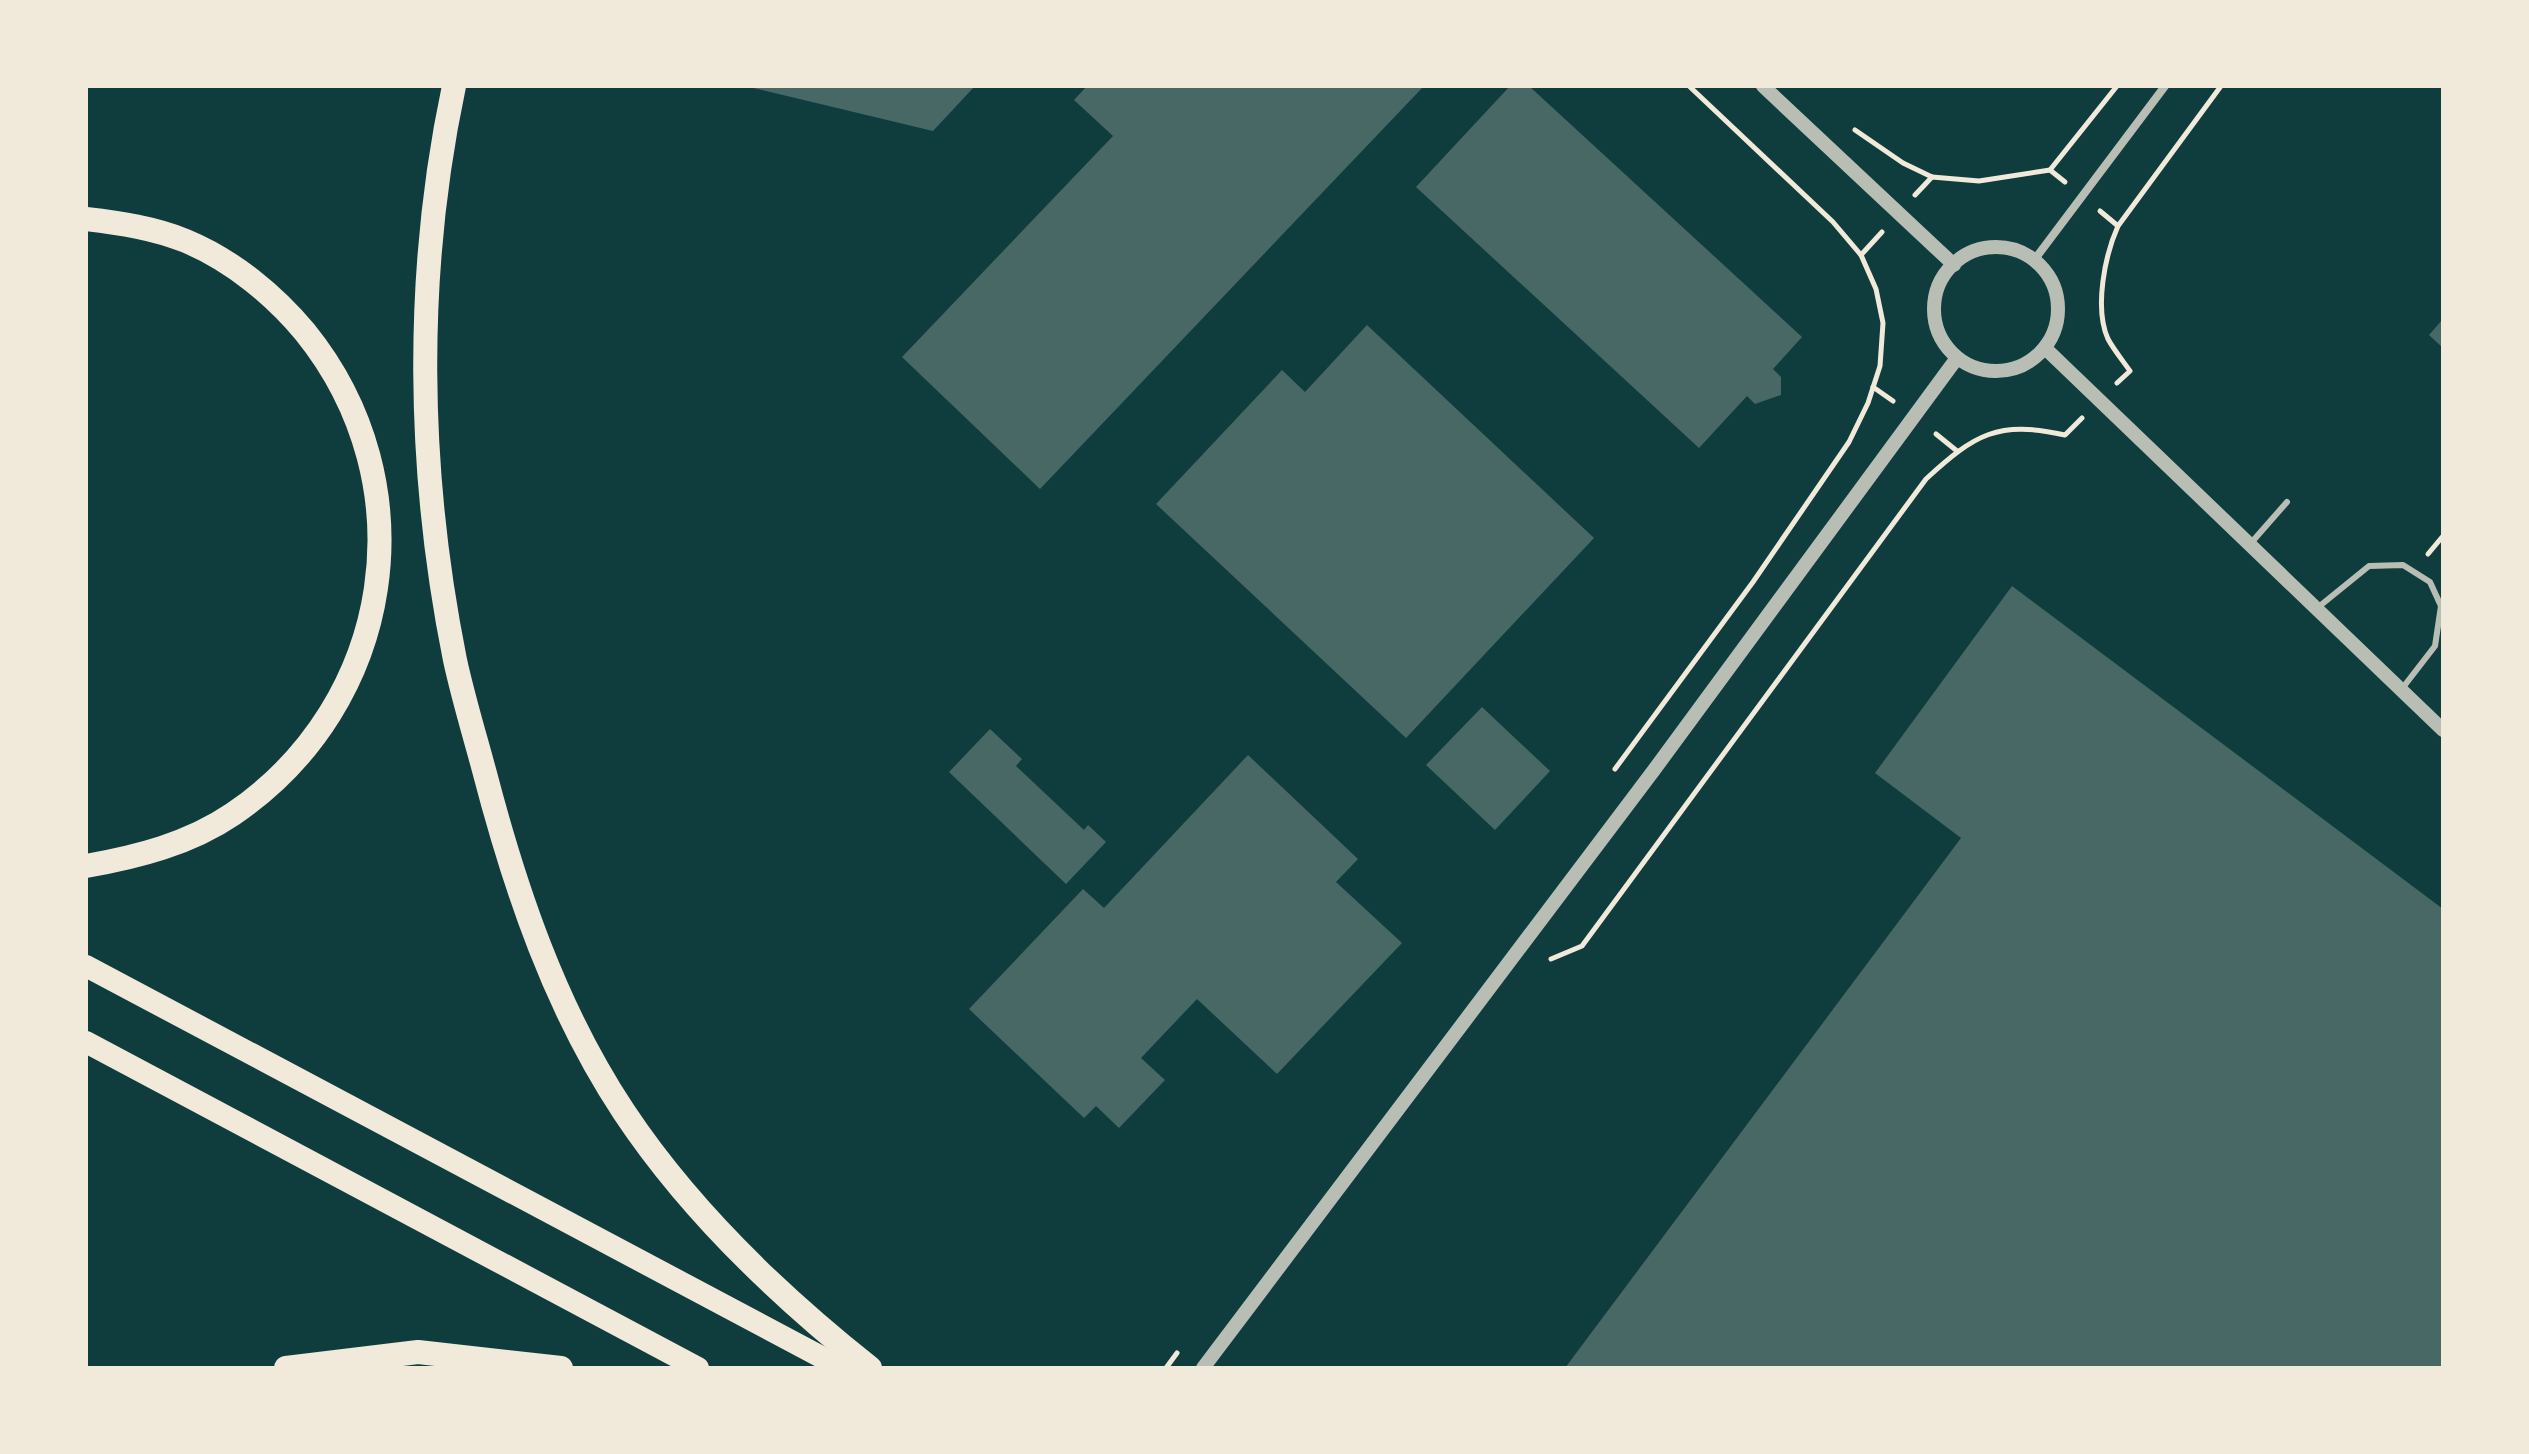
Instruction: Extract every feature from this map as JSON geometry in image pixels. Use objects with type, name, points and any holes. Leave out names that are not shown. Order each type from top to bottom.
[{"type":"highway","points":[[454,86],[441,145],[423,333],[432,512],[455,661],[506,854],[557,991],[623,1111],[687,1197],[750,1262],[870,1368]]},
{"type":"highway","points":[[86,219],[119,223],[188,242],[260,285],[289,312],[333,369],[351,406],[366,441],[381,509],[377,589],[367,631],[337,705],[315,734],[266,790],[232,815],[160,850],[86,866]]},
{"type":"highway","points":[[86,966],[842,1368]]},
{"type":"highway","points":[[86,1042],[698,1368]]},
{"type":"highway","points":[[286,1368],[418,1352],[561,1368]]},
{"type":"street","points":[[1763,86],[1954,265]]},
{"type":"street","points":[[2035,259],[2165,86]]},
{"type":"street","points":[[2006,247],[2035,259],[2055,286],[2059,307],[2056,328],[2046,349],[2013,369],[1994,372],[1975,368],[1957,358],[1944,344],[1933,311],[1938,287],[1954,265],[1984,248],[2006,247]]},
{"type":"street","points":[[2046,349],[2443,730]]},
{"type":"street","points":[[1203,1368],[1654,770],[1957,358]]},
{"type":"lane","points":[[2249,546],[2287,502]]},
{"type":"lane","points":[[2316,609],[2369,566],[2403,565],[2430,582],[2441,606],[2435,646],[2401,690]]},
{"type":"path","points":[[1606,782],[1753,582],[1849,442],[1880,366],[1883,323],[1876,289],[1861,255],[1833,222],[1689,86]]},
{"type":"path","points":[[1850,126],[1903,163],[1932,177],[1979,181],[2050,170],[2117,86]]},
{"type":"path","points":[[2099,401],[2130,371],[2107,337],[2102,295],[2108,249],[2118,226],[2221,86]]},
{"type":"path","points":[[1899,213],[1932,177]]},
{"type":"path","points":[[1544,968],[1554,955],[1582,946],[1926,479],[1957,451],[1998,429],[2029,427],[2065,435]]},
{"type":"path","points":[[1166,1368],[1185,1343]]},
{"type":"building","points":[[745,86],[975,86],[933,131]]},
{"type":"building","points":[[1087,86],[1424,86],[1040,489],[902,357],[1113,136],[1074,100]]},
{"type":"building","points":[[1510,86],[1529,86],[1802,337],[1773,369],[1781,377],[1781,395],[1755,404],[1747,396],[1699,448],[1416,187]]},
{"type":"building","points":[[2443,319],[2443,348],[2429,335]]},
{"type":"building","points":[[1367,325],[1594,538],[1406,738],[1156,504],[1282,370],[1305,392]]},
{"type":"building","points":[[2012,586],[2443,909],[2443,1368],[1565,1368],[1961,838],[1875,773]]},
{"type":"building","points":[[1482,707],[1550,771],[1495,830],[1426,765]]},
{"type":"building","points":[[990,729],[1022,759],[1016,766],[1084,830],[1088,825],[1106,842],[1066,884],[949,772]]},
{"type":"building","points":[[1248,755],[1358,859],[1336,882],[1402,943],[1277,1074],[1197,999],[1141,1058],[1165,1080],[1119,1128],[1096,1106],[1084,1118],[969,1009],[1083,889],[1104,908]]}]
